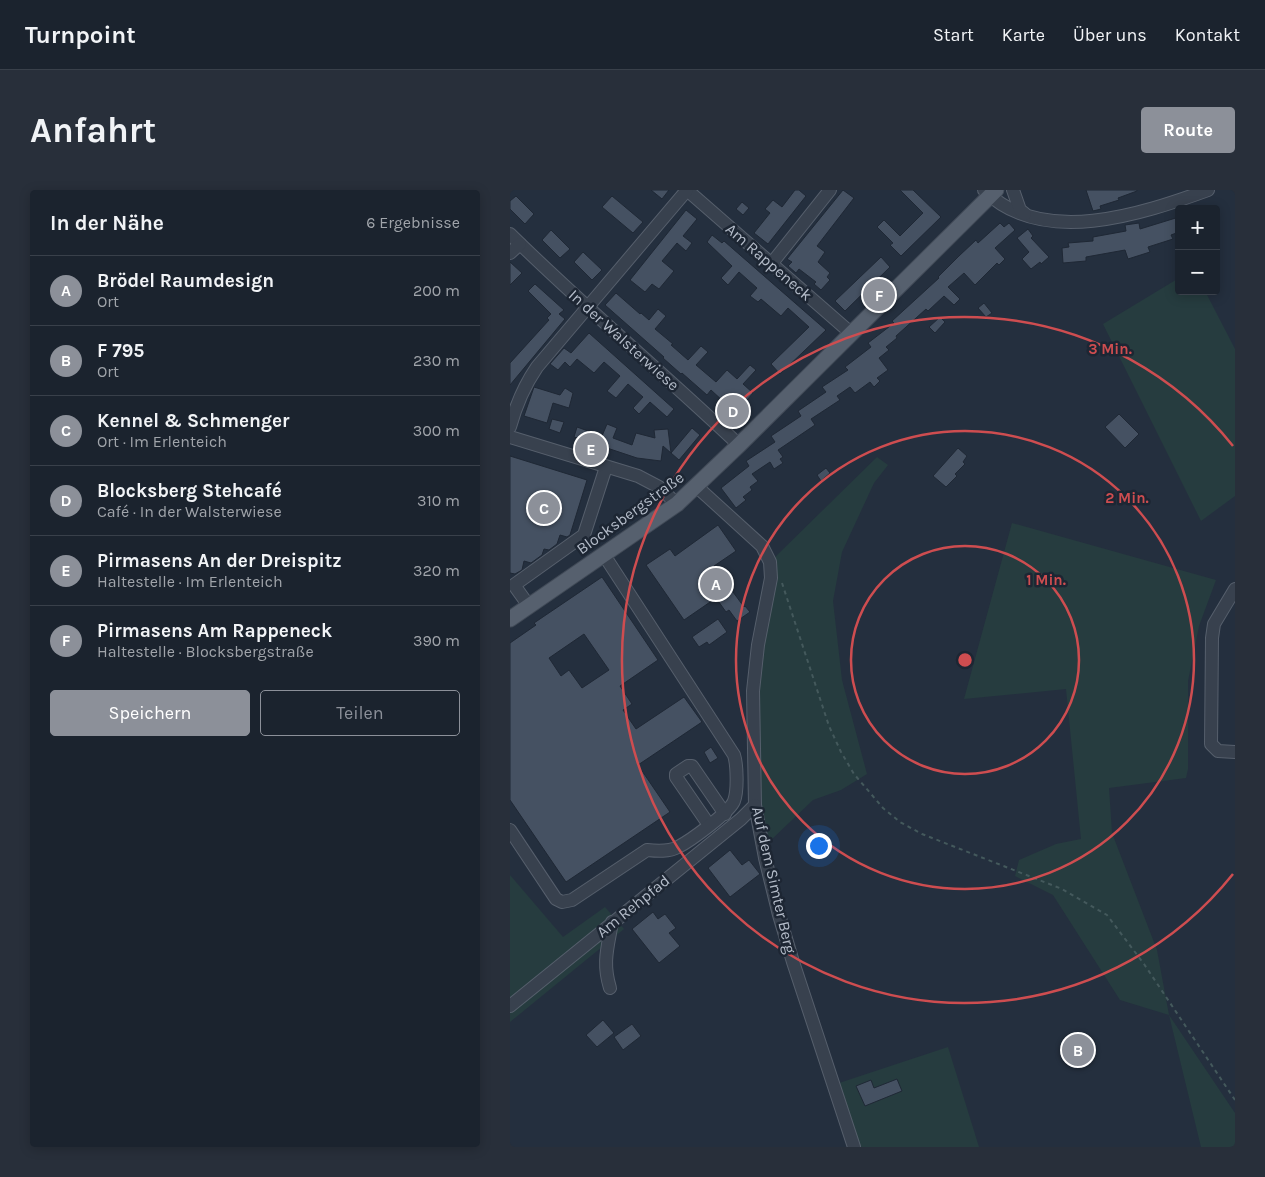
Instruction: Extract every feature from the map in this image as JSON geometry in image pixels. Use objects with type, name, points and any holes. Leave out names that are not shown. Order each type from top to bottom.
[{"type":"main road","name":"Blocksbergstraße","points":[[510,619],[677,504],[852,334],[990,192]]},
{"type":"street","points":[[510,427],[517,404],[532,374],[687,190]]},
{"type":"street","name":"Am Rappeneck","points":[[687,190],[852,334]]},
{"type":"street","points":[[772,263],[830,190]]},
{"type":"street","points":[[1014,190],[1020,210],[1027,216]]},
{"type":"street","points":[[990,192],[1018,213],[1052,221],[1097,220],[1129,215],[1164,206],[1208,190]]},
{"type":"street","name":"In der Walsterwiese","points":[[510,234],[587,307],[662,373],[739,445]]},
{"type":"street","points":[[510,253],[520,244]]},
{"type":"street","points":[[510,438],[638,476],[667,493],[677,504]]},
{"type":"street","points":[[528,606],[514,585],[584,535],[606,467]]},
{"type":"street","name":"Auf dem Simter Berg","points":[[696,486],[762,546],[770,562],[770,578],[758,645],[753,691],[755,805],[765,858],[779,915],[854,1147]]},
{"type":"street","points":[[510,830],[556,899],[562,902],[572,900],[647,850],[660,851],[677,848],[725,814],[735,800],[737,764],[734,754],[604,555]]},
{"type":"street","points":[[1235,589],[1214,624],[1212,638],[1211,744],[1218,751],[1235,752]]},
{"type":"street","points":[[709,825],[676,777],[676,774],[688,766],[692,766],[725,814]]},
{"type":"street","name":"Am Rehpfad","points":[[510,1006],[733,825],[755,805]]},
{"type":"street","points":[[610,988],[605,960],[612,922]]},
{"type":"path","points":[[780,577],[830,726],[841,752],[854,774],[878,802],[900,822],[922,834],[1062,889],[1106,915],[1144,964],[1235,1100]]},
{"type":"green space","points":[[1175,280],[1175,295],[1207,295],[1235,349],[1235,496],[1201,521],[1103,324]]},
{"type":"green space","points":[[877,457],[888,465],[874,483],[842,552],[833,601],[842,680],[867,774],[841,790],[813,800],[770,841],[762,817],[758,717],[768,564]]},
{"type":"green space","points":[[1012,523],[1216,580],[1199,626],[1188,681],[1188,769],[1186,778],[1109,788],[1112,833],[1157,950],[1169,1015],[1120,1000],[1053,895],[1015,876],[1019,860],[1056,844],[1081,839],[1066,689],[964,699]]},
{"type":"green space","points":[[510,875],[563,937],[605,907],[624,929],[510,1022]]},
{"type":"green space","points":[[1169,1015],[1235,1113],[1235,1147],[1201,1147]]},
{"type":"green space","points":[[948,1047],[979,1147],[854,1147],[833,1085]]},
{"type":"building","points":[[651,190],[669,190],[662,199]]},
{"type":"building","points":[[795,190],[799,190],[806,196],[768,244],[754,233],[770,213],[765,209],[773,200],[782,207]]},
{"type":"building","points":[[843,190],[854,198],[817,246],[825,252],[818,262],[830,273],[827,277],[830,280],[821,290],[814,284],[816,282],[799,269],[796,273],[788,266],[792,262],[787,259]]},
{"type":"building","points":[[900,190],[913,190],[941,217],[901,256],[890,245],[893,243],[877,227],[884,220],[900,236],[923,213]]},
{"type":"building","points":[[1086,190],[1137,191],[1118,198],[1119,200],[1100,206],[1101,209],[1093,211]]},
{"type":"building","points":[[516,196],[534,214],[525,224],[510,209],[510,201]]},
{"type":"building","points":[[612,196],[643,222],[633,233],[602,207]]},
{"type":"building","points":[[742,202],[749,208],[743,215],[736,209]]},
{"type":"building","points":[[686,210],[697,219],[683,236],[692,243],[686,251],[677,243],[662,261],[674,271],[659,289],[652,284],[645,292],[630,280]]},
{"type":"building","points":[[1175,218],[1175,234],[1171,235],[1173,239],[1148,247],[1150,252],[1128,259],[1125,250],[1086,257],[1086,261],[1063,263],[1062,248],[1069,247],[1068,243],[1093,241],[1093,237],[1126,231],[1125,225],[1139,223],[1140,229]]},
{"type":"building","points":[[1000,223],[1004,227],[1009,223],[1015,230],[995,248],[1005,259],[999,265],[997,263],[975,285],[964,273],[948,287],[960,299],[954,305],[944,296],[928,311],[926,309],[896,336],[897,338],[886,347],[889,350],[879,358],[888,370],[877,378],[880,381],[874,387],[870,382],[855,393],[850,387],[837,396],[840,400],[811,419],[815,425],[778,450],[783,457],[780,459],[783,463],[774,469],[770,462],[752,474],[758,481],[750,487],[752,490],[743,497],[746,500],[736,508],[721,488],[749,466],[746,461],[775,442],[771,436],[801,416],[798,411],[826,392],[822,387],[848,370],[845,367],[871,347],[868,343],[894,323],[892,321],[939,278],[976,240],[978,243]]},
{"type":"building","points":[[1028,229],[1033,236],[1031,238],[1049,257],[1031,269],[1022,259],[1029,252],[1017,238]]},
{"type":"building","points":[[551,230],[570,249],[560,258],[542,240]]},
{"type":"building","points":[[712,235],[722,243],[724,241],[826,330],[780,374],[771,364],[809,327],[788,308],[781,316],[761,299],[758,302],[750,296],[757,288],[739,272],[728,285],[721,278],[732,266],[707,242]]},
{"type":"building","points":[[583,252],[602,270],[592,280],[574,262]]},
{"type":"building","points":[[881,257],[890,267],[845,311],[835,301]]},
{"type":"building","points":[[510,262],[522,273],[510,285]]},
{"type":"building","points":[[535,284],[564,310],[559,314],[565,319],[510,385],[510,363],[549,320],[547,318],[551,314],[528,291]]},
{"type":"building","points":[[616,293],[649,320],[658,309],[666,316],[655,329],[688,360],[701,346],[708,352],[696,365],[716,382],[727,370],[737,379],[750,365],[756,370],[743,384],[753,393],[733,416],[721,405],[724,402],[711,390],[707,395],[605,305]]},
{"type":"building","points":[[984,303],[992,313],[986,317],[978,308]]},
{"type":"building","points":[[940,317],[945,322],[935,333],[929,327]]},
{"type":"building","points":[[589,333],[674,409],[667,417],[650,402],[639,414],[633,408],[643,397],[628,384],[616,398],[607,391],[620,376],[604,362],[594,373],[577,359],[570,367],[565,362],[558,370],[550,364],[564,348],[571,353]]},
{"type":"building","points":[[534,387],[560,395],[565,388],[573,393],[569,408],[553,403],[547,423],[524,416]]},
{"type":"building","points":[[1119,414],[1139,434],[1125,448],[1105,427]]},
{"type":"building","points":[[552,419],[564,422],[560,433],[549,429]]},
{"type":"building","points":[[607,424],[617,428],[613,438],[632,445],[636,433],[655,438],[654,430],[668,429],[671,453],[663,446],[661,461],[637,458],[574,437],[577,427],[602,436]]},
{"type":"building","points":[[692,428],[700,435],[679,460],[671,453]]},
{"type":"building","points":[[958,448],[967,456],[963,462],[965,464],[946,487],[933,476]]},
{"type":"building","points":[[510,456],[587,480],[570,535],[567,537],[560,535],[557,544],[549,550],[544,549],[542,555],[531,563],[524,561],[522,570],[515,574],[510,573]]},
{"type":"building","points":[[826,468],[830,473],[821,481],[817,475]]},
{"type":"building","points":[[718,525],[736,551],[714,566],[744,607],[750,612],[737,621],[729,610],[726,612],[716,598],[684,620],[646,565],[670,549],[675,556]]},
{"type":"building","points":[[602,577],[658,660],[620,686],[632,704],[623,710],[636,729],[684,697],[702,722],[638,765],[670,812],[566,882],[510,800],[510,643],[536,625],[534,623]],"holes":[[[584,634],[609,670],[582,688],[569,670],[561,676],[549,658]]]},
{"type":"building","points":[[718,619],[727,632],[709,645],[707,642],[699,647],[692,637]]},
{"type":"building","points":[[711,747],[718,758],[710,763],[704,752]]},
{"type":"building","points":[[730,850],[742,865],[749,860],[760,874],[730,897],[708,868]]},
{"type":"building","points":[[653,912],[658,919],[665,914],[676,928],[669,933],[680,946],[659,963],[632,929]]},
{"type":"building","points":[[603,1020],[614,1033],[597,1047],[586,1035]]},
{"type":"building","points":[[632,1024],[641,1036],[623,1050],[614,1037]]},
{"type":"building","points":[[897,1079],[902,1091],[865,1106],[856,1086],[871,1080],[874,1088]]},
{"type":"place","name":"Pirmasens Am Rappeneck","points":[[879,295]]},
{"type":"place","name":"Blocksberg Stehcafé","points":[[733,411]]},
{"type":"place","name":"Pirmasens An der Dreispitz","points":[[591,449]]},
{"type":"place","name":"Kennel & Schmenger","points":[[544,508]]},
{"type":"place","name":"Brödel Raumdesign","points":[[716,584]]},
{"type":"place","name":"F 795","points":[[1078,1050]]}]
